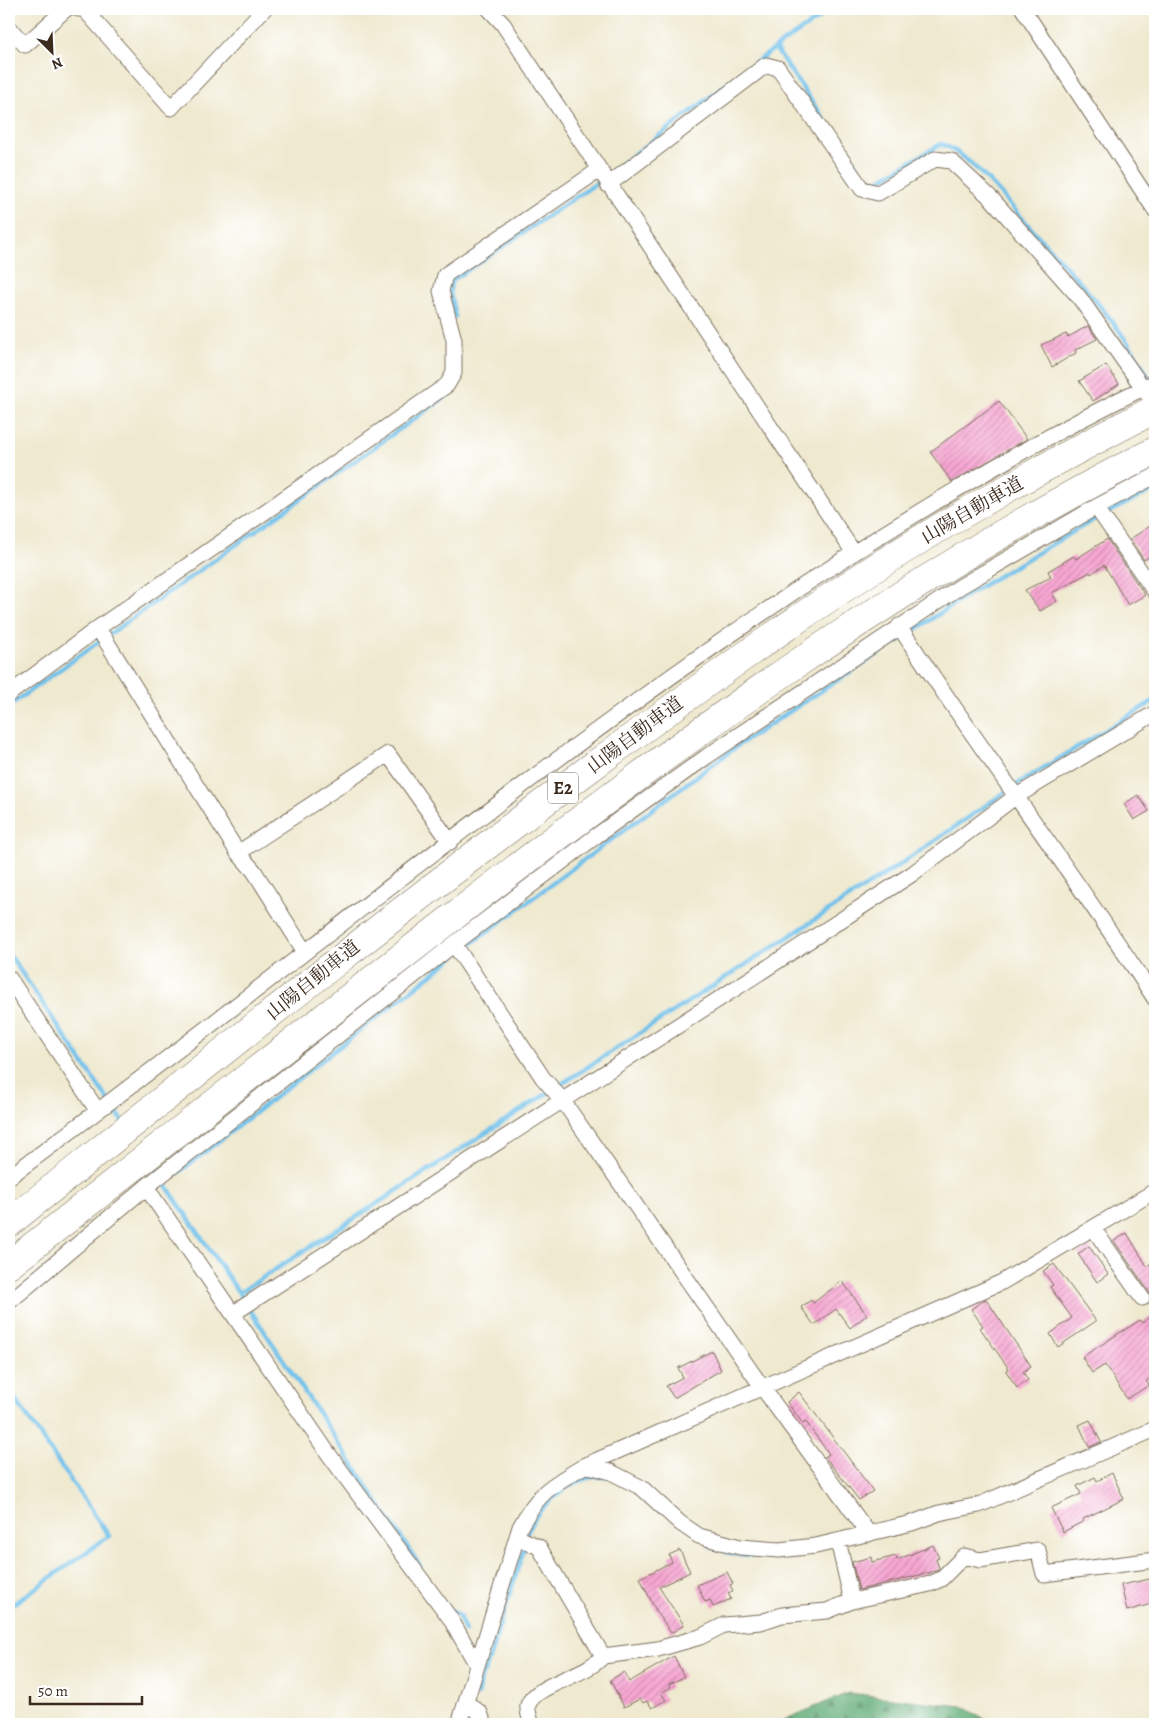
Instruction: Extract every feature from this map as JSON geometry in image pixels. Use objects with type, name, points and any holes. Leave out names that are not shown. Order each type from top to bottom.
[{"type":"highway","name":"山陽自動車道","points":[[9,1223],[364,940],[528,814],[713,677],[871,571],[985,501],[1152,394]]},
{"type":"highway","name":"山陽自動車道","points":[[9,1265],[534,854],[718,718],[885,605],[1038,514],[1155,451]]},
{"type":"highway","points":[[9,1206],[47,1192]]},
{"type":"street","points":[[9,28],[25,45],[66,9]]},
{"type":"street","points":[[78,9],[84,9],[171,108],[264,9]]},
{"type":"street","points":[[489,9],[503,24],[854,553]]},
{"type":"street","points":[[1023,9],[1155,210]]},
{"type":"street","points":[[9,694],[102,635],[447,385],[454,373],[454,340],[441,291],[445,275],[604,178],[766,65],[778,68],[862,189],[878,193],[935,160],[951,161],[991,198],[1080,297],[1152,394],[976,477],[936,500],[734,632],[632,705],[9,1177]]},
{"type":"street","points":[[9,1302],[166,1171],[458,951],[596,836],[698,763],[903,633],[961,586],[1100,513],[1155,476]]},
{"type":"street","points":[[1100,513],[1155,592]]},
{"type":"street","points":[[903,633],[1011,792],[1110,930],[1155,999]]},
{"type":"street","points":[[102,635],[238,853],[254,870],[305,952]]},
{"type":"street","points":[[242,1307],[557,1094],[912,874],[1011,792],[1155,712]]},
{"type":"street","points":[[238,853],[388,754],[450,842]]},
{"type":"street","points":[[458,951],[762,1387],[868,1534]]},
{"type":"street","points":[[9,978],[100,1107]]},
{"type":"street","points":[[150,1184],[242,1307],[330,1456],[450,1618],[477,1665]]},
{"type":"street","points":[[459,1724],[477,1665],[533,1504],[553,1485],[586,1465],[1002,1282],[1155,1191]]},
{"type":"street","points":[[1093,1228],[1142,1298]]},
{"type":"street","points":[[586,1465],[611,1472],[642,1488],[680,1523],[699,1536],[740,1547],[779,1550],[839,1545],[868,1534],[912,1523],[939,1513],[980,1505],[1155,1429]]},
{"type":"street","points":[[522,1539],[539,1547],[603,1656]]},
{"type":"street","points":[[839,1545],[852,1601]]},
{"type":"street","points":[[532,1724],[528,1716],[528,1705],[534,1697],[547,1688],[575,1676],[598,1662],[603,1656],[658,1650],[700,1637],[724,1625],[761,1622],[782,1615],[827,1611],[852,1601],[930,1584],[941,1578],[964,1556],[980,1560],[1038,1550],[1044,1574],[1155,1560]]},
{"type":"street","points":[[466,1702],[480,1713],[484,1724]]},
{"type":"green space","points":[[848,1693],[962,1706],[994,1724],[774,1724]]},
{"type":"building","points":[[1088,326],[1097,339],[1075,350],[1076,353],[1052,367],[1041,345],[1066,334],[1068,337]]},
{"type":"building","points":[[1106,365],[1119,384],[1093,401],[1079,381]]},
{"type":"building","points":[[999,401],[1027,439],[952,482],[930,452]]},
{"type":"building","points":[[1155,523],[1155,552],[1144,560],[1130,539]]},
{"type":"building","points":[[1107,539],[1145,595],[1128,605],[1104,565],[1091,574],[1090,572],[1052,593],[1057,601],[1040,611],[1025,590],[1051,577],[1048,571],[1074,556],[1076,559]]},
{"type":"building","points":[[1138,795],[1149,811],[1134,820],[1124,804]]},
{"type":"building","points":[[1127,1233],[1147,1266],[1150,1264],[1155,1272],[1155,1307],[1150,1293],[1114,1241]]},
{"type":"building","points":[[1089,1246],[1108,1274],[1097,1282],[1078,1254]]},
{"type":"building","points":[[1054,1264],[1096,1321],[1058,1347],[1050,1334],[1072,1318],[1050,1287],[1053,1285],[1043,1271]]},
{"type":"building","points":[[842,1281],[867,1315],[850,1328],[836,1309],[814,1325],[801,1307],[811,1300],[813,1303]]},
{"type":"building","points":[[986,1299],[1031,1366],[1023,1372],[1028,1380],[1017,1388],[1006,1371],[1009,1369],[980,1328],[983,1326],[971,1309]]},
{"type":"building","points":[[1155,1314],[1155,1375],[1146,1381],[1149,1385],[1127,1399],[1105,1365],[1092,1373],[1082,1357],[1140,1320],[1142,1323]]},
{"type":"building","points":[[712,1351],[721,1370],[674,1398],[666,1386],[683,1377],[678,1368]]},
{"type":"building","points":[[799,1392],[873,1491],[859,1500],[825,1457],[829,1454],[806,1422],[803,1424],[787,1402]]},
{"type":"building","points":[[1090,1420],[1101,1442],[1089,1447],[1079,1425]]},
{"type":"building","points":[[1112,1473],[1124,1499],[1083,1519],[1084,1521],[1063,1532],[1051,1508],[1081,1494],[1077,1486],[1095,1477],[1097,1481]]},
{"type":"building","points":[[933,1545],[939,1558],[936,1559],[939,1568],[936,1571],[859,1590],[852,1562],[871,1557],[872,1562],[896,1556],[897,1560]]},
{"type":"building","points":[[680,1550],[690,1572],[659,1587],[684,1625],[671,1633],[654,1607],[640,1578],[672,1562],[669,1555]]},
{"type":"building","points":[[727,1572],[733,1584],[730,1585],[733,1591],[728,1593],[731,1599],[713,1607],[710,1600],[705,1602],[697,1585]]},
{"type":"building","points":[[1150,1579],[1155,1603],[1127,1611],[1121,1585]]},
{"type":"building","points":[[674,1656],[684,1677],[669,1684],[671,1687],[661,1693],[666,1700],[652,1708],[647,1701],[643,1703],[640,1699],[624,1707],[610,1680],[624,1672],[629,1682]]},
{"type":"waterway","points":[[455,317],[450,293],[451,281],[594,185],[775,48],[832,9]]},
{"type":"waterway","points":[[775,48],[866,180],[878,181],[941,144],[962,156],[995,187],[1108,316],[1124,337],[1151,381]]},
{"type":"waterway","points":[[107,636],[451,393],[460,376]]},
{"type":"waterway","points":[[165,1183],[464,949],[740,744],[980,587],[1093,520],[1155,489]]},
{"type":"waterway","points":[[9,706],[101,640]]},
{"type":"waterway","points":[[151,1163],[239,1293],[907,860],[1014,786],[1155,700]]},
{"type":"waterway","points":[[9,954],[123,1122]]},
{"type":"waterway","points":[[239,1293],[420,1566]]},
{"type":"waterway","points":[[9,1390],[109,1536],[9,1607]]},
{"type":"waterway","points":[[526,1537],[537,1515],[556,1495],[580,1480],[604,1477]]},
{"type":"waterway","points":[[485,1672],[525,1545]]},
{"type":"waterway","points":[[710,1546],[732,1554],[778,1557]]},
{"type":"waterway","points":[[452,1611],[459,1616],[465,1631]]},
{"type":"waterway","points":[[477,1695],[483,1671]]}]
